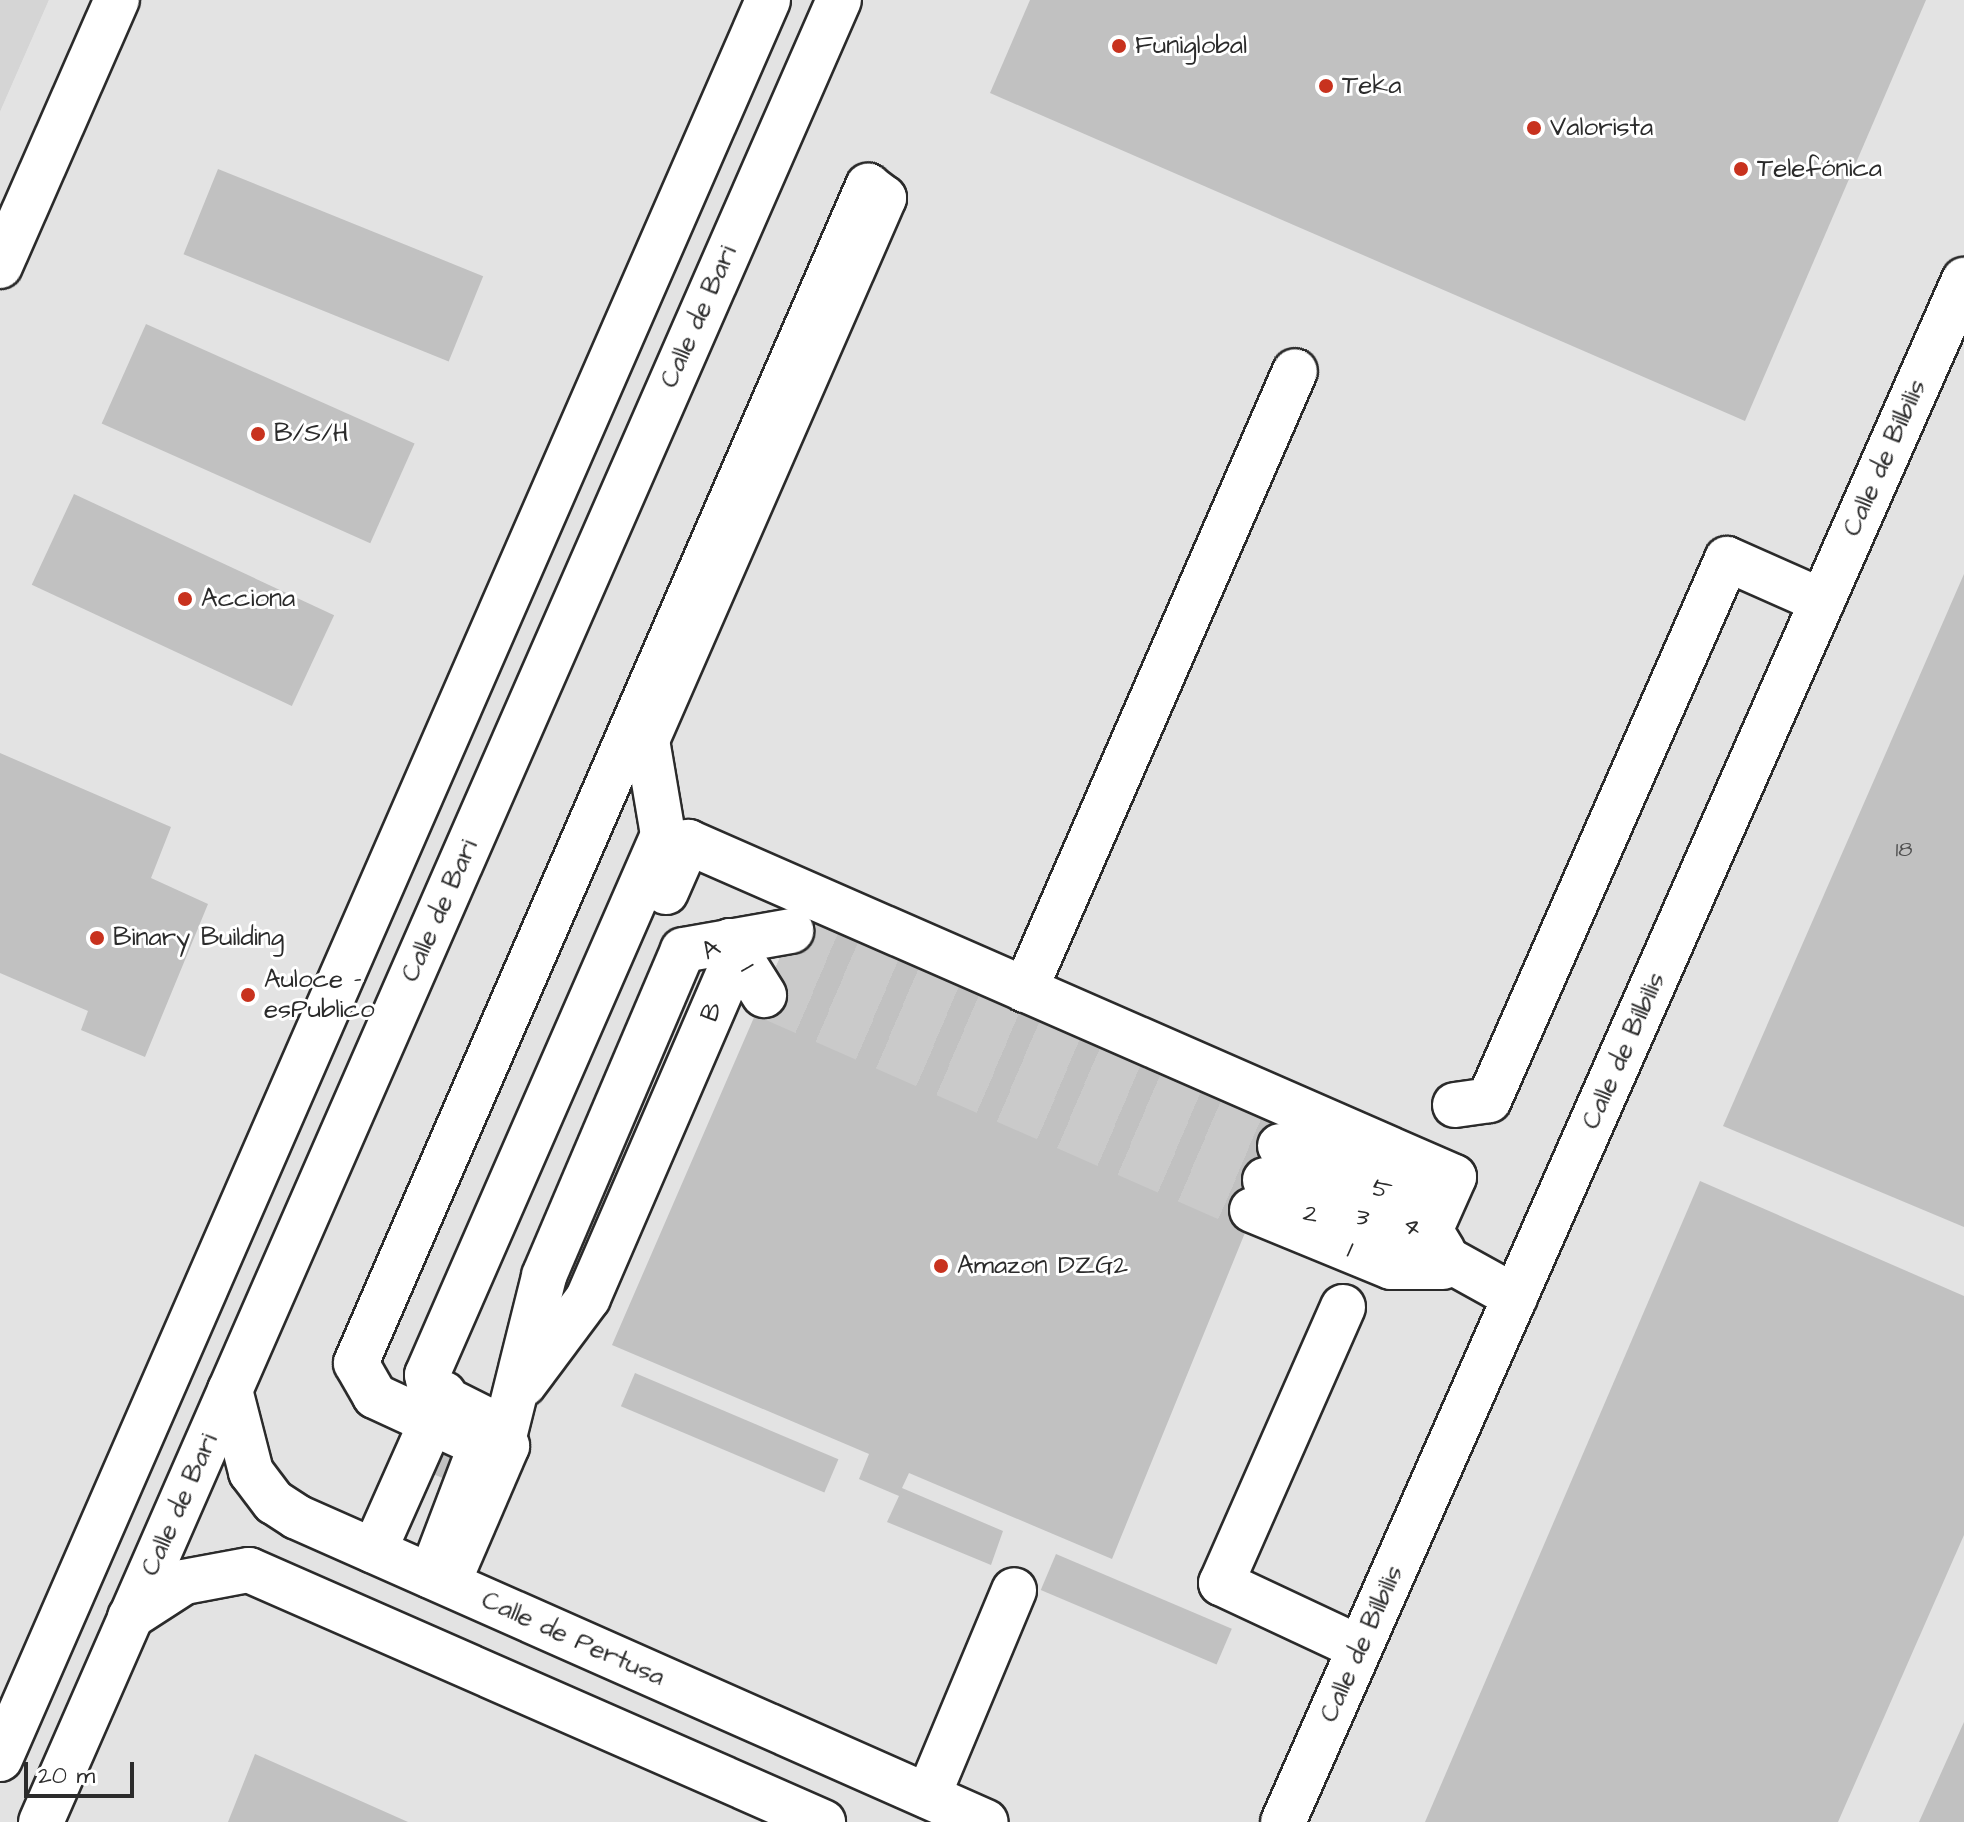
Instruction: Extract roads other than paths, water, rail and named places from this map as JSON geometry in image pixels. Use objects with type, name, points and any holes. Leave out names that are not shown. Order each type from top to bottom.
[{"type":"street","points":[[0,266],[117,0]]},
{"type":"street","points":[[0,1759],[768,0]]},
{"type":"street","name":"Calle de Bari","points":[[41,1822],[839,0]]},
{"type":"street","points":[[429,1410],[431,1392],[427,1375],[663,835],[647,740],[886,194],[868,186],[356,1363],[375,1396],[498,1428],[503,1460],[439,1580]]},
{"type":"street","name":"Calle de Bílbilis","points":[[1283,1822],[1964,280]]},
{"type":"street","points":[[1034,994],[1305,376]]},
{"type":"street","points":[[1455,1105],[1489,1100],[1735,573],[1819,608]]},
{"type":"street","points":[[365,1547],[688,842],[1454,1177],[1428,1251],[1515,1297]]},
{"type":"street","name":"1","points":[[730,941],[777,963],[730,941]]},
{"type":"street","name":"A","points":[[498,1428],[544,1276],[683,950],[730,941]]},
{"type":"street","name":"1","points":[[1266,1179],[1391,1267],[1428,1251]]},
{"type":"street","name":"5","points":[[1266,1179],[1415,1205],[1428,1251]]},
{"type":"street","points":[[1343,1307],[1221,1583],[1360,1648]]},
{"type":"street","name":"Calle de Pertusa","points":[[230,1390],[251,1472],[274,1502],[365,1547],[986,1822]]},
{"type":"street","points":[[130,1617],[184,1582],[249,1570],[823,1822]]},
{"type":"street","points":[[917,1791],[1004,1586]]},
{"type":"tunnel","points":[[791,931],[1280,1146]]},
{"type":"tunnel","points":[[777,964],[1265,1180]]},
{"type":"tunnel","points":[[764,995],[1252,1210]]},
{"type":"place","name":"Funiglobal","points":[[1119,46]]},
{"type":"place","name":"Teka","points":[[1326,86]]},
{"type":"place","name":"Valorista","points":[[1534,128]]},
{"type":"place","name":"Telefónica","points":[[1741,169]]},
{"type":"place","name":"B/S/H","points":[[258,434]]},
{"type":"place","name":"Acciona","points":[[185,599]]},
{"type":"place","name":"Binary Building","points":[[97,938]]},
{"type":"place","name":"Auloce - esPublico","points":[[248,995]]},
{"type":"place","name":"Amazon DZG2","points":[[941,1266]]}]
